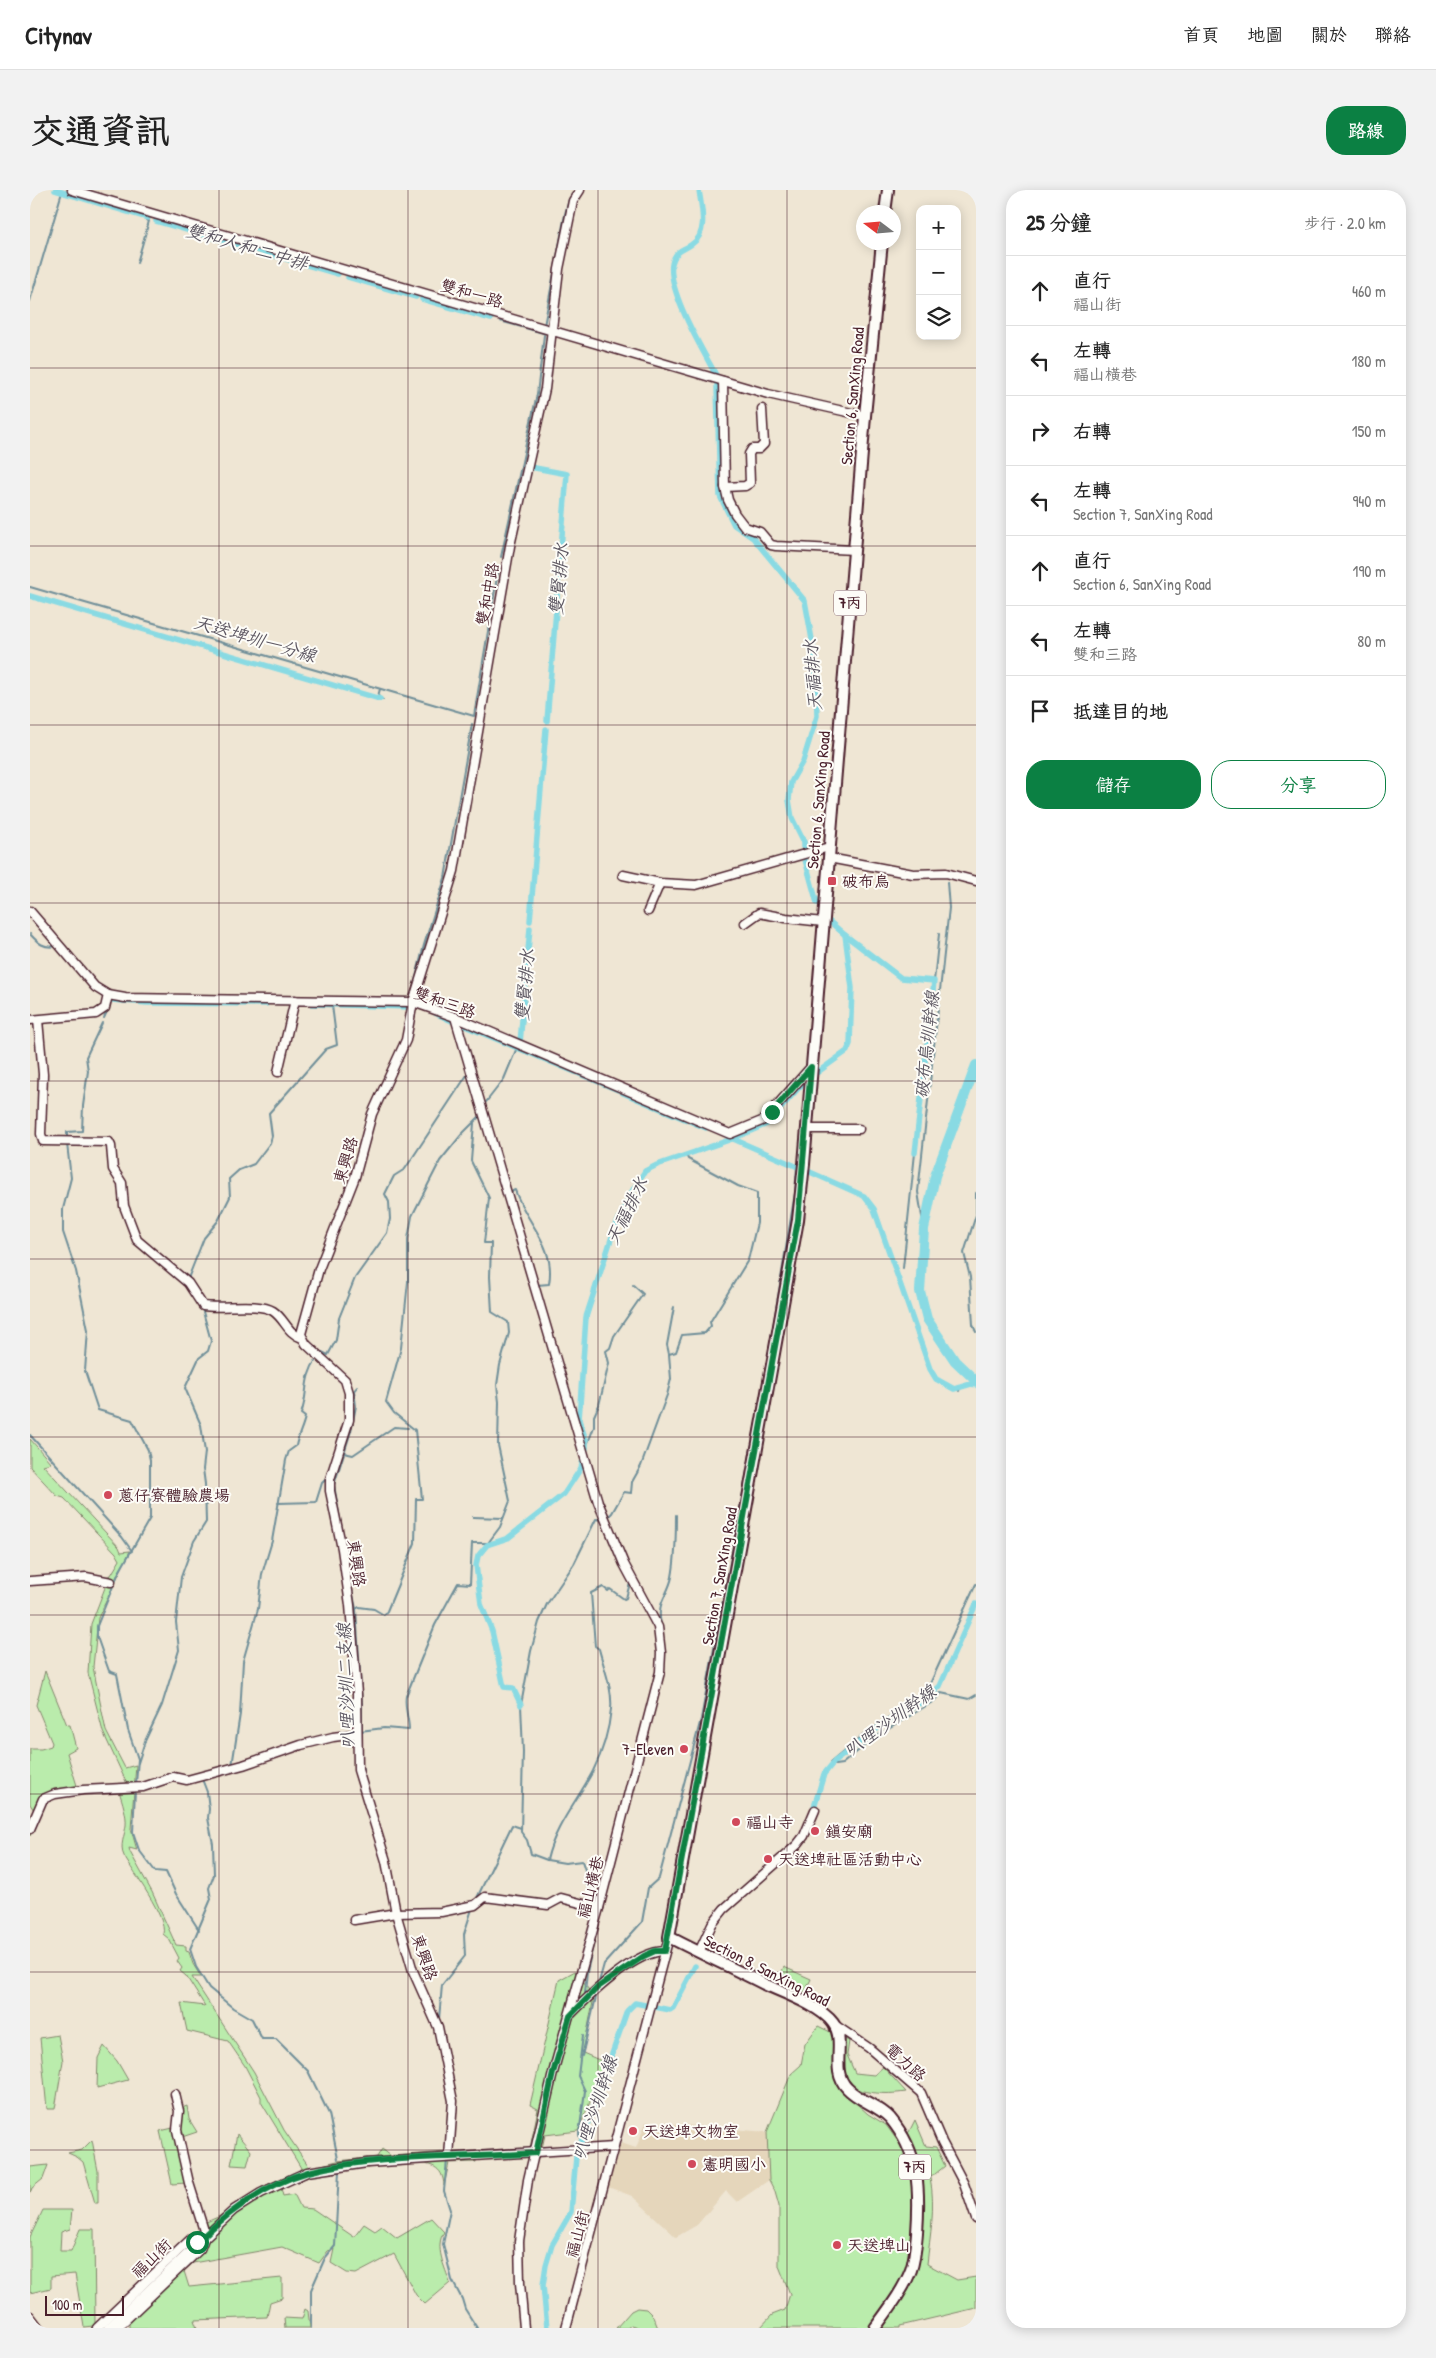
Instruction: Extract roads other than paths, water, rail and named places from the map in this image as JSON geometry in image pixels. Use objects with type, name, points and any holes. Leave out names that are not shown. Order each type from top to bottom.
[{"type":"main road","points":[[886,205],[888,190]]},
{"type":"main road","name":"Section 6, SanXing Road","points":[[798,1220],[804,1170],[865,416],[881,250]]},
{"type":"main road","name":"Section 7, SanXing Road","points":[[669,1937],[798,1220]]},
{"type":"main road","name":"Section 8, SanXing Road","points":[[669,1937],[811,2006],[828,2018],[835,2025],[838,2040],[838,2073],[841,2081],[847,2088],[881,2110],[891,2120],[906,2144],[918,2173],[920,2197],[912,2269],[902,2289],[875,2328]]},
{"type":"street","name":"雙和一路","points":[[72,190],[768,394],[865,416]]},
{"type":"street","name":"雙和中路","points":[[412,1006],[454,871],[510,546],[545,389],[559,269],[573,201],[580,190]]},
{"type":"street","points":[[723,381],[725,487],[731,507],[740,521],[745,527],[760,532],[771,545],[854,550]]},
{"type":"street","points":[[725,487],[745,486],[750,483],[749,454],[752,449],[759,448],[764,444],[762,409]]},
{"type":"street","points":[[623,875],[660,883],[696,884],[803,855],[829,853],[913,874],[946,873],[976,881]]},
{"type":"street","points":[[648,911],[660,883]]},
{"type":"street","points":[[30,911],[95,987],[108,998],[105,1008],[96,1014],[34,1020],[42,1067],[41,1134],[43,1141],[108,1142],[111,1146],[113,1169],[121,1180],[125,1210],[137,1240],[188,1283],[203,1306],[254,1307],[272,1310],[290,1331],[302,1338]]},
{"type":"street","points":[[745,923],[760,913],[786,918],[824,918]]},
{"type":"street","name":"雙和三路","points":[[108,998],[412,1006],[456,1022],[730,1134],[764,1120],[811,1075]]},
{"type":"street","points":[[278,1072],[294,1004]]},
{"type":"street","name":"東興路","points":[[412,1006],[406,1040],[372,1114],[355,1177],[319,1269],[302,1322],[302,1338],[339,1372],[345,1380],[349,1393],[349,1420],[330,1479],[330,1491],[342,1548],[350,1605],[357,1694],[356,1734],[358,1770],[386,1861],[396,1913],[413,1971],[433,2015],[439,2035],[453,2101],[449,2157]]},
{"type":"street","name":"福山橫巷","points":[[456,1022],[583,1455],[610,1533],[658,1627],[661,1653],[660,1672],[599,1908],[553,2073],[536,2153]]},
{"type":"street","points":[[807,1129],[859,1129]]},
{"type":"street","points":[[30,1581],[86,1578],[111,1582]]},
{"type":"street","points":[[30,1829],[43,1799],[55,1794],[83,1790],[143,1787],[173,1777],[187,1780],[243,1765],[300,1745],[356,1734]]},
{"type":"street","points":[[699,1952],[712,1924],[724,1909],[797,1845],[804,1836],[815,1810]]},
{"type":"street","points":[[354,1920],[396,1913],[441,1912],[475,1905],[485,1897],[548,1905],[561,1898],[599,1908]]},
{"type":"street","name":"福山街","points":[[566,2328],[669,1937]]},
{"type":"street","points":[[570,2016],[598,1987],[644,1956],[655,1951],[665,1951]]},
{"type":"street","points":[[577,1989],[586,2000]]},
{"type":"street","name":"電力路","points":[[835,2025],[869,2048],[921,2094],[942,2142],[964,2184],[976,2219]]},
{"type":"street","points":[[175,2094],[179,2111],[177,2130],[189,2183],[205,2234]]},
{"type":"street","name":"福山街","points":[[108,2328],[205,2234],[246,2201],[277,2184],[307,2172],[354,2164],[614,2147]]},
{"type":"street","points":[[524,2328],[519,2241],[528,2180],[536,2153]]},
{"type":"street","name":"福山街","points":[[98,2328],[193,2237],[205,2234]]},
{"type":"street","name":"福山街","points":[[117,2328],[200,2249],[205,2234]]},
{"type":"street","points":[[30,2316],[39,2328]]},
{"type":"waterway","name":"雙和人和二中排","points":[[55,190],[148,218]]},
{"type":"waterway","points":[[544,326],[565,214],[569,199],[575,190]]},
{"type":"waterway","points":[[699,190],[703,219],[701,233],[692,244],[675,255],[672,269],[673,283],[686,317],[716,375]]},
{"type":"waterway","name":"天送埤圳一分線","points":[[30,301],[62,192]]},
{"type":"waterway","points":[[137,263],[149,221],[146,220],[147,216]]},
{"type":"waterway","name":"雙和人和二中排","points":[[156,221],[338,274]]},
{"type":"waterway","name":"雙和人和二中排","points":[[348,277],[416,297]]},
{"type":"waterway","name":"雙和人和二中排","points":[[422,299],[491,319]]},
{"type":"waterway","name":"雙和人和二中排","points":[[500,321],[543,333]]},
{"type":"waterway","points":[[501,557],[537,394],[544,335]]},
{"type":"waterway","name":"天福排水","points":[[717,385],[720,496],[734,525],[753,538],[805,601],[815,656],[817,716],[803,761],[791,782],[789,800],[792,818],[804,842],[804,856],[817,903]]},
{"type":"waterway","name":"雙賢排水","points":[[530,467],[567,474],[547,721]]},
{"type":"waterway","name":"天送埤圳一分線","points":[[30,587],[474,716],[498,571]]},
{"type":"waterway","points":[[30,596],[380,699]]},
{"type":"waterway","points":[[380,689],[377,700],[380,701]]},
{"type":"waterway","name":"天送埤圳一分線","points":[[413,989],[424,945],[445,878],[472,724]]},
{"type":"waterway","name":"雙賢排水","points":[[530,921],[546,729]]},
{"type":"waterway","points":[[924,1229],[918,1192],[949,908],[947,882]]},
{"type":"waterway","name":"天福排水","points":[[521,1705],[513,1688],[504,1687],[492,1631],[481,1604],[476,1565],[478,1556],[487,1545],[508,1538],[564,1494],[581,1468],[586,1448],[586,1440],[579,1420],[586,1317],[614,1230],[631,1193],[645,1171],[767,1124],[804,1082],[847,1051],[850,1044],[852,988],[845,935],[829,921]]},
{"type":"waterway","name":"雙賢排水","points":[[520,1043],[530,928]]},
{"type":"waterway","points":[[30,934],[48,947],[57,946]]},
{"type":"waterway","points":[[934,981],[939,934]]},
{"type":"waterway","name":"破布烏圳幹線","points":[[845,935],[901,978],[934,981],[915,1153]]},
{"type":"waterway","points":[[112,1000],[147,1003],[266,1004]]},
{"type":"waterway","points":[[311,1004],[409,1007]]},
{"type":"waterway","points":[[104,1018],[110,1005]]},
{"type":"waterway","points":[[189,1281],[189,1276],[204,1238],[218,1221],[230,1197],[229,1179],[239,1170],[254,1164],[270,1143],[272,1136],[269,1113],[326,1049],[337,1045],[332,1005]]},
{"type":"waterway","points":[[435,1013],[454,1022]]},
{"type":"waterway","points":[[67,1139],[67,1132],[82,1131],[88,1071],[86,1057],[102,1023]]},
{"type":"waterway","points":[[460,1024],[618,1090]]},
{"type":"waterway","name":"叭哩沙圳二支線","points":[[483,1106],[504,1079],[516,1050]]},
{"type":"waterway","name":"破布烏圳幹線","points":[[976,1065],[935,1176],[924,1229],[920,1291],[927,1319],[955,1361],[976,1381]]},
{"type":"waterway","points":[[320,1355],[322,1352],[328,1355],[336,1340],[339,1318],[355,1278],[387,1233],[390,1219],[389,1202],[385,1194],[394,1176],[405,1169],[469,1072]]},
{"type":"waterway","points":[[623,1093],[706,1128]]},
{"type":"waterway","name":"叭哩沙圳二支線","points":[[356,1609],[359,1607],[374,1609],[384,1615],[387,1611],[415,1543],[416,1499],[422,1499],[415,1430],[394,1413],[386,1402],[401,1348],[408,1282],[408,1239],[412,1216],[440,1161],[462,1134],[481,1115]]},
{"type":"waterway","points":[[360,1731],[384,1728],[409,1730],[406,1696],[435,1625],[458,1583],[470,1584],[472,1543],[488,1543],[500,1527],[510,1501],[498,1445],[499,1402],[497,1385],[500,1365],[509,1333],[508,1322],[492,1312],[491,1243],[484,1243],[489,1198],[471,1161],[474,1123]]},
{"type":"waterway","points":[[731,1138],[798,1167]]},
{"type":"waterway","points":[[67,1144],[71,1178],[63,1209],[63,1232],[76,1271],[88,1330],[85,1371],[98,1410],[132,1420],[148,1450],[150,1460],[150,1518],[118,1574],[97,1626],[97,1637],[109,1671],[117,1674],[128,1730],[138,1759],[136,1784]]},
{"type":"waterway","points":[[903,1268],[915,1153]]},
{"type":"waterway","points":[[608,1517],[624,1492],[631,1493],[632,1482],[641,1466],[667,1395],[671,1379],[669,1354],[676,1352],[682,1335],[705,1333],[711,1326],[710,1322],[748,1260],[757,1223],[757,1193],[738,1186],[688,1159],[686,1155]]},
{"type":"waterway","points":[[764,1382],[795,1193],[797,1166]]},
{"type":"waterway","points":[[810,1172],[864,1196],[874,1209],[930,1369],[936,1379],[954,1389],[971,1384],[976,1385]]},
{"type":"waterway","points":[[510,1192],[515,1190],[539,1235],[548,1257],[550,1270],[549,1284],[537,1285]]},
{"type":"waterway","points":[[976,1193],[976,1213]]},
{"type":"waterway","points":[[976,1215],[964,1253],[970,1277],[973,1325],[976,1332]]},
{"type":"waterway","points":[[586,1448],[594,1427],[594,1416],[599,1405],[609,1363],[606,1351],[610,1348],[614,1336],[643,1294],[633,1285]]},
{"type":"waterway","points":[[669,1354],[667,1345],[674,1307]]},
{"type":"waterway","points":[[138,1763],[145,1741],[162,1705],[179,1650],[176,1622],[181,1577],[194,1541],[206,1522],[203,1469],[205,1452],[201,1425],[185,1388],[199,1358],[208,1351],[211,1341],[202,1308]]},
{"type":"waterway","points":[[232,1766],[240,1714],[243,1661],[258,1609],[262,1574],[272,1541],[286,1460],[289,1451],[296,1446],[304,1421],[305,1417],[301,1414],[307,1380],[317,1358]]},
{"type":"waterway","points":[[353,1392],[357,1387]]},
{"type":"waterway","points":[[350,1575],[334,1485],[351,1431],[356,1406],[354,1391]]},
{"type":"waterway","points":[[599,1982],[604,1964],[642,1922],[648,1888],[659,1878],[701,1719],[759,1406]]},
{"type":"waterway","points":[[344,1453],[353,1455],[394,1427],[408,1428]]},
{"type":"waterway","points":[[30,1435],[122,1537],[132,1551]]},
{"type":"waterway","points":[[278,1503],[316,1502],[322,1483],[328,1477]]},
{"type":"waterway","points":[[661,1624],[661,1604],[672,1577],[676,1546],[676,1515]]},
{"type":"waterway","points":[[473,1517],[503,1518]]},
{"type":"waterway","points":[[547,1860],[531,1854],[527,1840],[521,1832],[523,1752],[521,1705],[531,1651],[539,1622],[547,1604],[574,1564],[596,1519],[602,1520]]},
{"type":"waterway","points":[[596,1904],[585,1881],[586,1873],[582,1861],[565,1863],[547,1860],[555,1836],[596,1764],[609,1725],[611,1702],[609,1687],[599,1649],[595,1646],[591,1593],[603,1587],[608,1591],[610,1589],[624,1599],[626,1598],[630,1583]]},
{"type":"waterway","name":"叭哩沙圳幹線","points":[[831,1762],[866,1733],[932,1690],[929,1686],[976,1584]]},
{"type":"waterway","name":"叭哩沙圳二支線","points":[[351,1585],[356,1609],[362,1705],[362,1765],[365,1779]]},
{"type":"waterway","name":"叭哩沙圳幹線","points":[[814,1807],[824,1774],[834,1762],[882,1725],[927,1699],[940,1686],[976,1604]]},
{"type":"waterway","points":[[833,1763],[835,1765],[842,1764],[874,1738],[934,1701],[941,1693],[969,1699],[976,1695]]},
{"type":"waterway","points":[[202,1779],[207,1792],[208,1818],[213,1844],[214,1875],[209,1888],[211,1899],[190,1949],[196,1967],[209,1988],[233,2008],[252,2019],[262,2039],[276,2039],[308,2071],[329,2114],[338,2159]]},
{"type":"waterway","points":[[135,1791],[133,1832],[139,1850],[155,1871],[166,1872],[176,1894],[199,1930]]},
{"type":"waterway","points":[[476,1900],[512,1825],[521,1828]]},
{"type":"waterway","points":[[439,2019],[442,1985],[465,1956],[464,1934],[472,1909]]},
{"type":"waterway","points":[[585,1993],[587,1972],[597,1928]]},
{"type":"waterway","name":"叭哩沙圳幹線","points":[[547,2328],[543,2285],[546,2265],[552,2245],[571,2212],[576,2157],[627,2011],[635,2003],[670,2010],[673,2008],[695,1966]]},
{"type":"waterway","points":[[582,2056],[597,1993]]},
{"type":"waterway","points":[[581,2143],[579,2134],[585,2091],[578,2076],[583,2035]]},
{"type":"waterway","name":"叭哩沙圳二支線","points":[[447,2160],[444,2191],[450,2210],[443,2244],[452,2280],[465,2309],[477,2328]]},
{"type":"waterway","points":[[311,2328],[311,2290],[325,2258],[335,2246],[339,2171]]},
{"type":"place","name":"破布烏","points":[[832,881]]},
{"type":"place","name":"蔥仔寮體驗農場","points":[[108,1495]]},
{"type":"place","name":"7-Eleven","points":[[684,1749]]},
{"type":"place","name":"福山寺","points":[[736,1822]]},
{"type":"place","name":"鎮安廟","points":[[815,1831]]},
{"type":"place","name":"天送埤社區活動中心","points":[[768,1859]]},
{"type":"place","name":"天送埤文物室","points":[[633,2131]]},
{"type":"place","name":"憲明國小","points":[[692,2164]]},
{"type":"place","name":"天送埤山","points":[[837,2245]]}]
